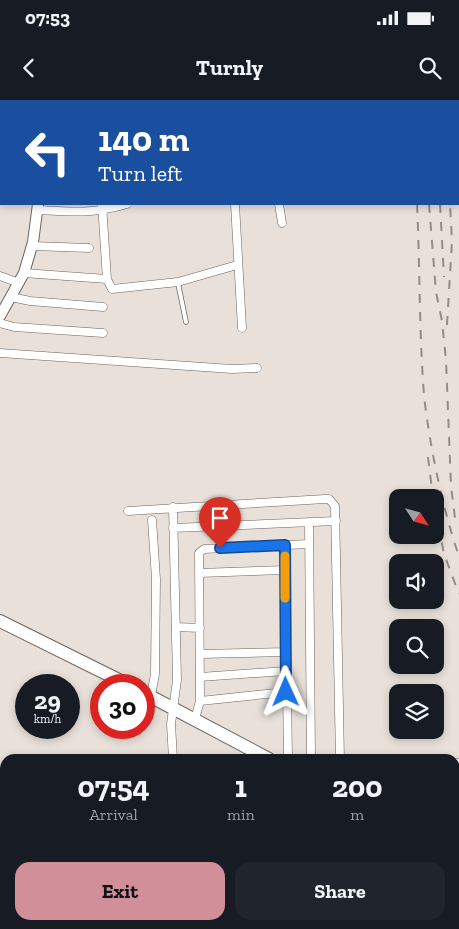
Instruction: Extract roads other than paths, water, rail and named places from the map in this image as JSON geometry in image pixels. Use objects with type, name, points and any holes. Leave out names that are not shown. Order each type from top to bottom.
[{"type":"highway","points":[[0,621],[107,674]]},
{"type":"highway","points":[[155,698],[259,754]]},
{"type":"main road","points":[[0,316],[24,273],[32,246],[37,207]]},
{"type":"street","points":[[37,207],[86,208],[119,205]]},
{"type":"street","points":[[234,205],[242,328]]},
{"type":"street","points":[[279,205],[282,223]]},
{"type":"street","points":[[102,207],[107,279],[110,287],[116,290],[178,282],[237,265]]},
{"type":"street","points":[[32,246],[89,248]]},
{"type":"street","points":[[24,273],[107,279]]},
{"type":"street","points":[[0,276],[19,283]]},
{"type":"street","points":[[11,297],[30,301],[103,306]]},
{"type":"street","points":[[0,323],[14,327],[103,333]]},
{"type":"street","points":[[0,353],[232,369],[258,368]]},
{"type":"street","points":[[128,510],[325,498],[333,502],[336,521],[340,754]]},
{"type":"street","points":[[173,507],[177,680],[171,724],[173,754]]},
{"type":"street","points":[[152,520],[156,579],[155,674]]},
{"type":"street","points":[[173,528],[336,521]]},
{"type":"street","points":[[309,522],[311,754]]},
{"type":"street","points":[[195,719],[200,701],[200,553],[204,549],[309,544]]},
{"type":"street","points":[[285,545],[288,754]]},
{"type":"street","points":[[199,573],[285,570]]},
{"type":"street","points":[[176,627],[200,628]]},
{"type":"street","points":[[200,654],[286,652]]},
{"type":"street","points":[[200,677],[286,671]]},
{"type":"street","points":[[200,701],[286,692]]},
{"type":"lane","points":[[178,282],[186,322]]},
{"type":"railway","points":[[417,205],[424,395],[437,477],[447,519],[459,556]]},
{"type":"railway","points":[[429,205],[436,292],[442,321],[446,360],[451,486],[455,518]]},
{"type":"railway","points":[[440,205],[444,277]]},
{"type":"railway","points":[[447,325],[452,241],[450,205]]},
{"type":"railway","points":[[428,457],[432,489]]},
{"type":"railway","points":[[442,544],[459,594]]}]
